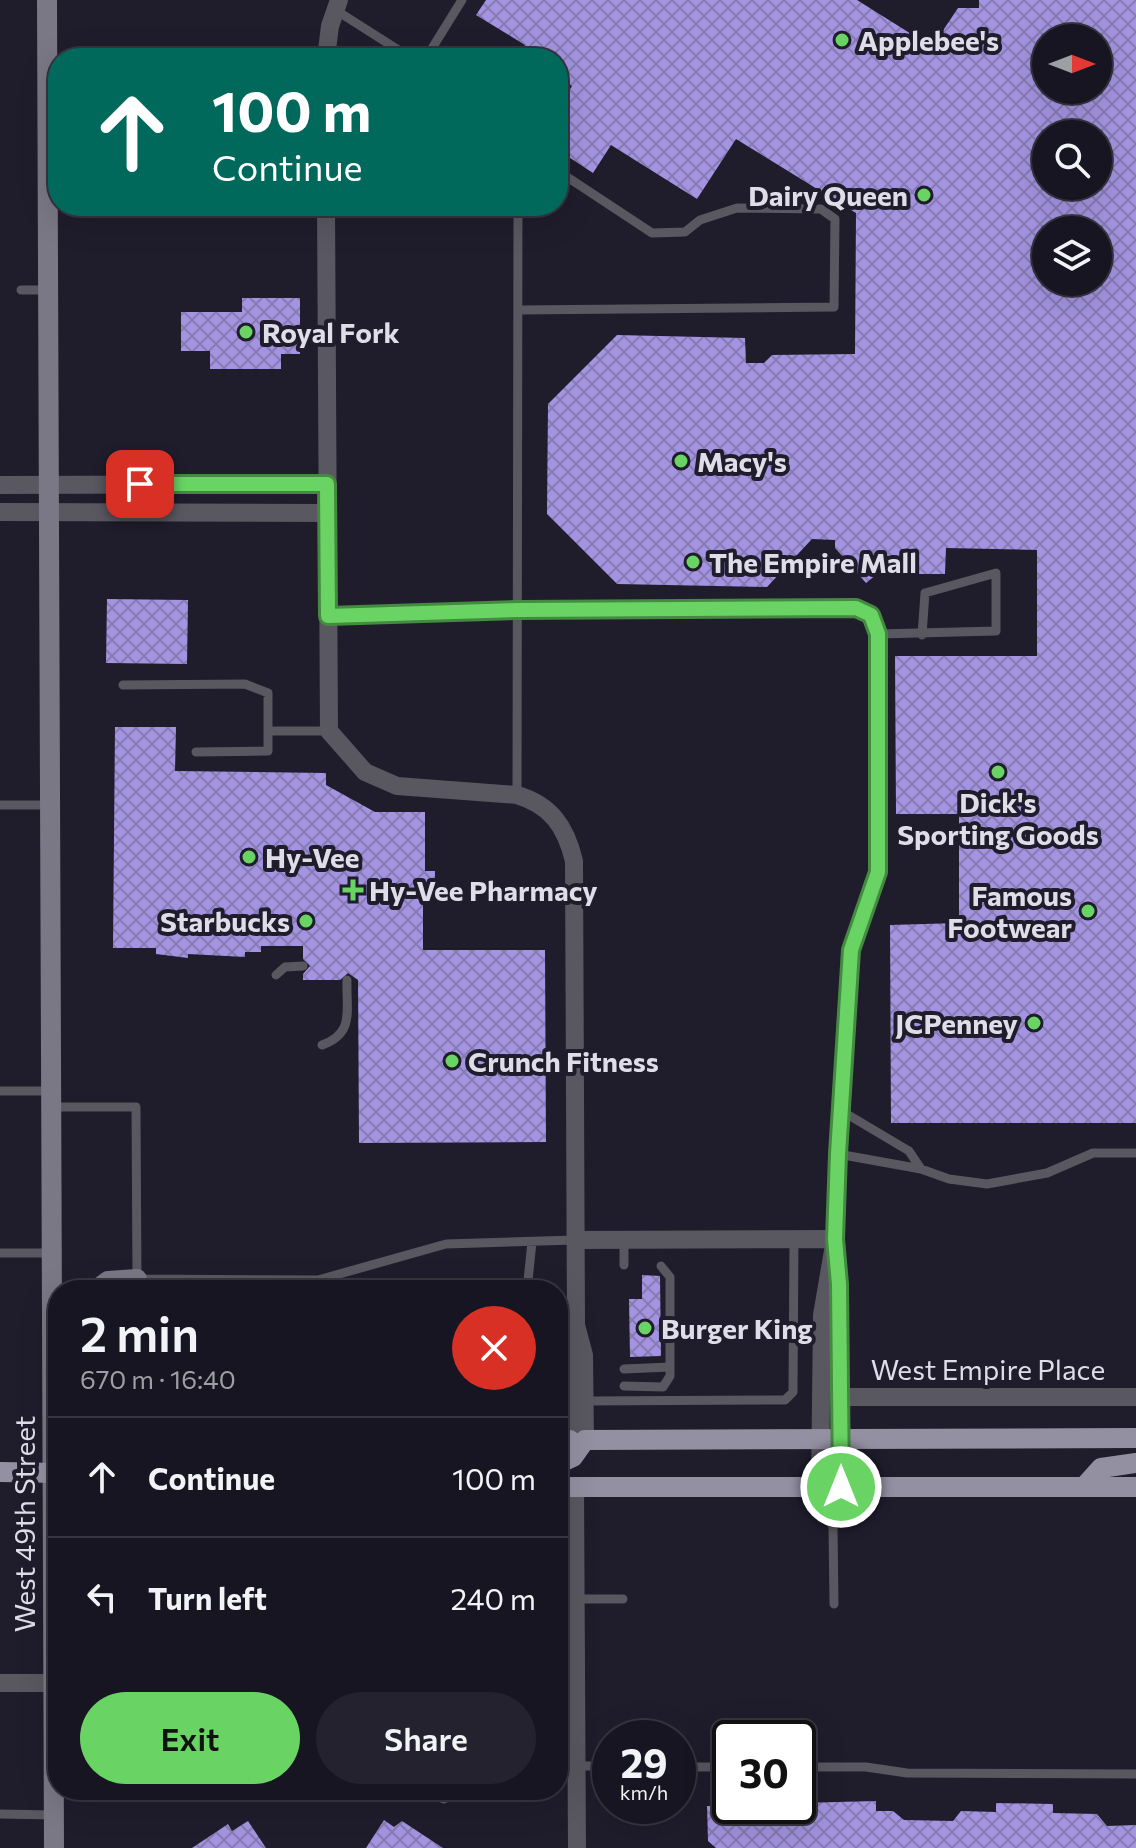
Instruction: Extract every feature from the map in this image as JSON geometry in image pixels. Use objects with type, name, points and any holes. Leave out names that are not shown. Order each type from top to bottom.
[{"type":"main road","name":"West 49th Street","points":[[47,0],[50,48]]},
{"type":"main road","name":"West 49th Street","points":[[50,216],[48,511],[52,1280]]},
{"type":"main road","points":[[122,1280],[137,1279]]},
{"type":"main road","points":[[568,1459],[573,1457],[571,1440],[1136,1438]]},
{"type":"main road","points":[[1084,1487],[1101,1468],[1136,1463]]},
{"type":"main road","points":[[0,1472],[48,1471]]},
{"type":"main road","points":[[568,1487],[1136,1487]]},
{"type":"main road","name":"West 49th Street","points":[[54,1800],[54,1848]]},
{"type":"street","points":[[328,48],[336,4]]},
{"type":"street","points":[[326,216],[329,731],[365,772],[397,786],[517,795],[545,806],[565,832],[574,861],[576,1325],[571,1348],[571,1440]]},
{"type":"street","points":[[0,485],[327,484]]},
{"type":"street","points":[[0,512],[327,513]]},
{"type":"street","points":[[575,1240],[835,1239]]},
{"type":"street","name":"West Empire Place","points":[[830,1439],[839,1397],[835,1239]]},
{"type":"street","name":"West Empire Place","points":[[830,1487],[822,1315],[835,1239]]},
{"type":"street","points":[[571,1440],[585,1401],[584,1355],[576,1325]]},
{"type":"street","name":"West Empire Place","points":[[839,1397],[1136,1397]]},
{"type":"street","points":[[568,1512],[575,1599],[577,1848]]},
{"type":"street","points":[[0,1683],[48,1683]]},
{"type":"lane","points":[[432,48],[462,0]]},
{"type":"lane","points":[[336,4],[397,48]]},
{"type":"lane","points":[[518,310],[834,307],[835,219],[821,209],[737,208],[700,220],[685,232],[652,233],[568,178]]},
{"type":"lane","points":[[517,795],[518,216]]},
{"type":"lane","points":[[21,290],[48,290]]},
{"type":"lane","points":[[878,634],[922,635],[996,631],[996,573],[925,593],[922,635]]},
{"type":"lane","points":[[328,616],[518,610],[856,608],[871,615],[878,634],[878,872],[851,950],[835,1239]]},
{"type":"lane","points":[[123,685],[245,684],[268,693],[268,751],[196,752]]},
{"type":"lane","points":[[269,731],[329,731]]},
{"type":"lane","points":[[0,805],[49,805]]},
{"type":"lane","points":[[276,975],[285,967],[303,966]]},
{"type":"lane","points":[[322,1045],[338,1039],[346,1030],[347,980]]},
{"type":"lane","points":[[0,1091],[136,1107],[137,1279],[318,1280],[446,1244],[575,1240]]},
{"type":"lane","points":[[840,1110],[909,1151],[921,1169]]},
{"type":"lane","points":[[838,1154],[921,1169],[949,1179],[987,1184],[1047,1173],[1093,1153],[1136,1153]]},
{"type":"lane","points":[[585,1401],[785,1400],[793,1392],[794,1239]]},
{"type":"lane","points":[[624,1240],[624,1265]]},
{"type":"lane","points":[[528,1280],[532,1242]]},
{"type":"lane","points":[[0,1253],[51,1253]]},
{"type":"lane","points":[[624,1386],[663,1387],[670,1376],[670,1277],[661,1266]]},
{"type":"lane","points":[[624,1369],[670,1367]]},
{"type":"lane","points":[[830,1487],[824,1510],[833,1527]]},
{"type":"lane","points":[[830,1487],[834,1604]]},
{"type":"lane","points":[[575,1599],[623,1599]]},
{"type":"lane","points":[[576,1766],[592,1766]]},
{"type":"lane","points":[[816,1767],[866,1767],[907,1773],[1136,1774]]},
{"type":"lane","points":[[0,1814],[54,1815]]},
{"type":"building","name":"The Empire Mall","points":[[486,0],[857,0],[932,47],[958,8],[979,8],[979,0],[1136,0],[1136,1123],[891,1123],[890,925],[959,923],[959,814],[896,814],[895,656],[1037,656],[1037,550],[946,548],[945,574],[877,574],[866,583],[835,548],[835,540],[812,539],[767,587],[617,584],[547,514],[548,404],[617,335],[745,338],[746,363],[764,363],[772,355],[855,354],[856,213],[736,139],[697,199],[611,145],[593,173],[568,157],[568,93],[572,86],[568,83],[568,48],[523,48],[525,45],[476,15]]},
{"type":"building","points":[[242,298],[300,298],[300,354],[281,354],[281,369],[210,369],[210,351],[181,351],[181,312],[242,312]]},
{"type":"building","points":[[107,599],[188,600],[187,664],[106,663]]},
{"type":"building","points":[[115,727],[176,727],[175,771],[326,773],[326,785],[375,812],[425,812],[425,871],[435,871],[435,896],[423,896],[423,950],[545,950],[546,1142],[359,1143],[358,980],[348,973],[340,980],[303,980],[303,974],[310,966],[303,959],[303,946],[261,946],[261,952],[245,952],[245,957],[188,954],[188,958],[156,954],[156,948],[113,948]]},
{"type":"building","name":"Burger King","points":[[642,1275],[660,1276],[661,1356],[630,1357],[629,1299],[642,1299]]},
{"type":"building","points":[[876,1801],[876,1811],[893,1811],[904,1820],[953,1821],[961,1811],[996,1812],[996,1803],[1053,1804],[1053,1813],[1097,1814],[1107,1826],[1136,1825],[1136,1848],[716,1848],[708,1841],[707,1806],[712,1806],[712,1824],[816,1824],[816,1803]]},
{"type":"building","points":[[384,1820],[394,1827],[402,1821],[443,1848],[366,1848]]},
{"type":"building","points":[[248,1821],[266,1848],[192,1848],[228,1824],[232,1831]]},
{"type":"place","name":"Applebee's","points":[[842,40]]},
{"type":"place","name":"Dairy Queen","points":[[924,195]]},
{"type":"place","name":"Royal Fork","points":[[246,332]]},
{"type":"place","name":"Macy's","points":[[681,461]]},
{"type":"place","name":"The Empire Mall","points":[[693,562]]},
{"type":"place","name":"Dick's Sporting Goods","points":[[998,772]]},
{"type":"place","name":"Hy-Vee","points":[[249,857]]},
{"type":"place","name":"Hy-Vee Pharmacy","points":[[353,890]]},
{"type":"place","name":"Famous Footwear","points":[[1088,911]]},
{"type":"place","name":"Starbucks","points":[[306,921]]},
{"type":"place","name":"JCPenney","points":[[1034,1023]]},
{"type":"place","name":"Crunch Fitness","points":[[452,1061]]},
{"type":"place","name":"Burger King","points":[[645,1328]]},
{"type":"route","points":[[140,484],[327,484],[328,616],[518,610],[856,608],[871,615],[878,634],[878,872],[851,950],[839,1136],[835,1239],[839,1284],[841,1487]]}]
